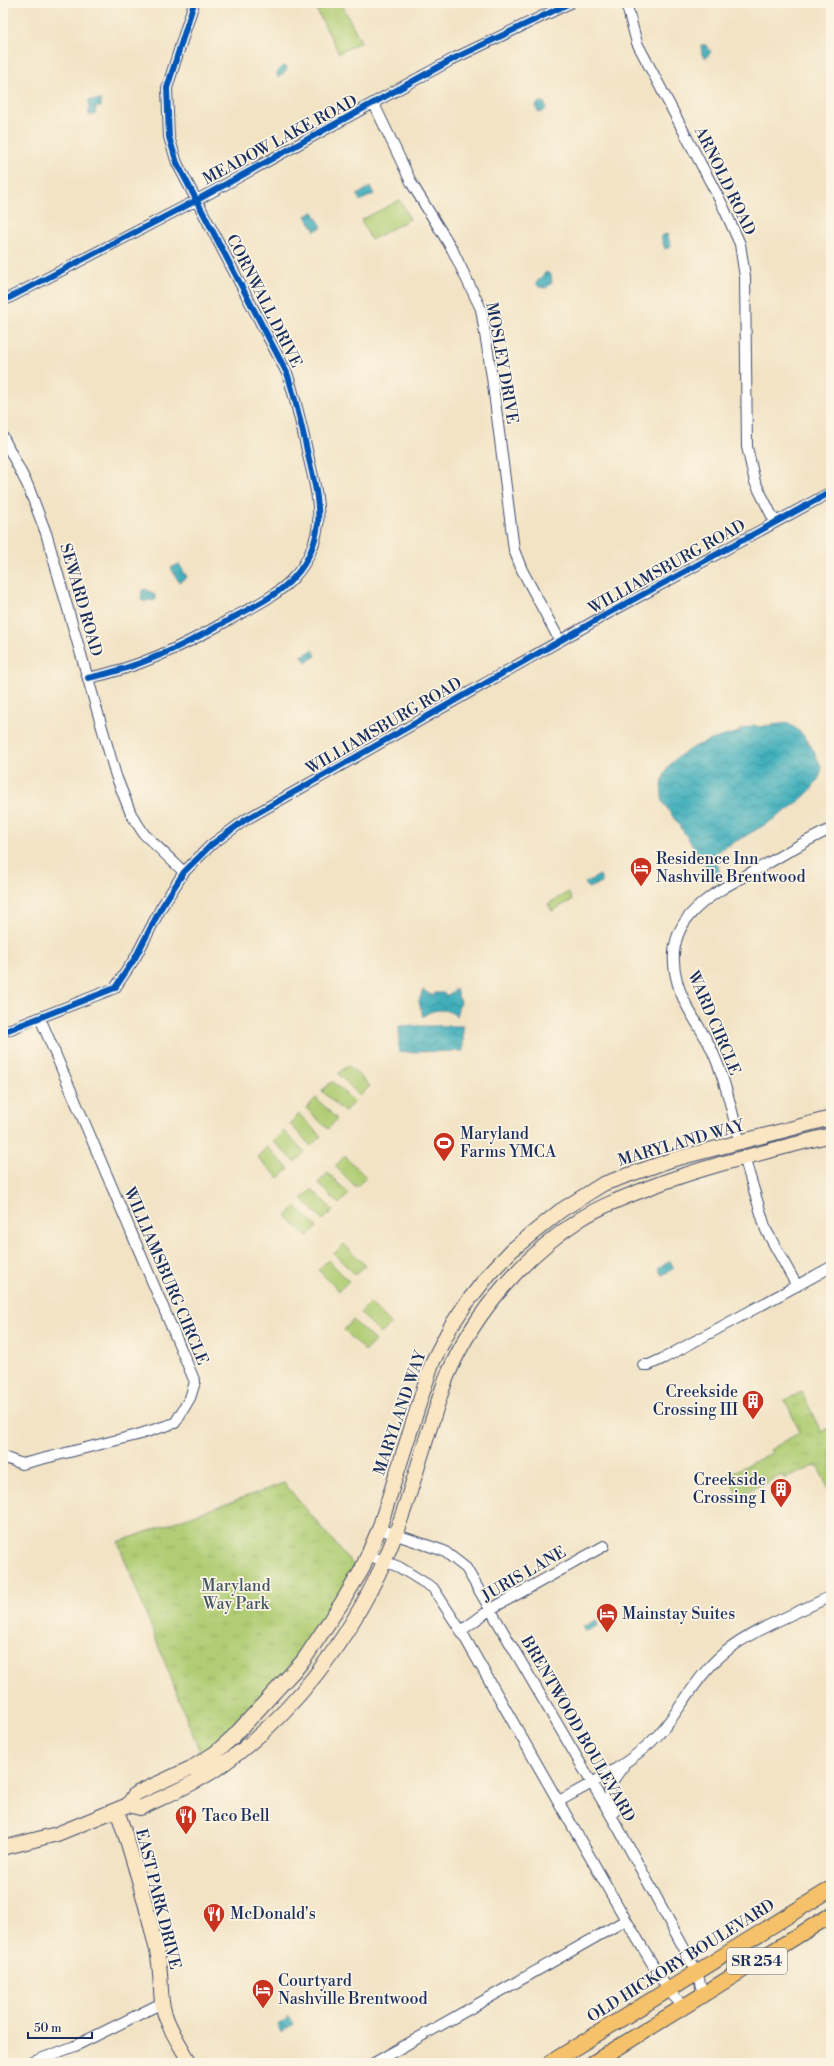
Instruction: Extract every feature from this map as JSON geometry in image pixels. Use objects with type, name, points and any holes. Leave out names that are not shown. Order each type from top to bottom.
[{"type":"main road","name":"MARYLAND WAY","points":[[123,1808],[135,1794],[193,1767],[215,1753],[256,1712],[303,1661],[341,1604],[368,1555],[379,1529],[426,1379],[451,1326],[490,1273],[518,1245],[560,1211],[603,1184],[671,1160],[740,1144],[831,1118]]},
{"type":"main road","name":"MARYLAND WAY","points":[[3,1848],[57,1834],[123,1808],[140,1808],[199,1780],[222,1766],[271,1726],[316,1674],[357,1616],[384,1561],[395,1534],[449,1371],[468,1336],[495,1297],[535,1254],[582,1218],[612,1202],[673,1178],[744,1157],[831,1135]]},
{"type":"main road","points":[[740,1144],[744,1157]]},
{"type":"main road","points":[[603,1184],[612,1202]]},
{"type":"main road","points":[[465,1305],[481,1317]]},
{"type":"main road","points":[[426,1379],[444,1386]]},
{"type":"main road","points":[[256,1712],[271,1726]]},
{"type":"main road","name":"EAST PARK DRIVE","points":[[123,1808],[127,1838],[158,1953],[162,2003],[167,2021],[190,2063]]},
{"type":"main road","name":"OLD HICKORY BOULEVARD","points":[[550,2063],[831,1889]]},
{"type":"main road","name":"SR 254","points":[[593,2063],[831,1915]]},
{"type":"street","name":"CORNWALL DRIVE","points":[[88,678],[161,656],[204,634],[274,593],[287,584],[302,567],[308,557],[316,534],[318,513],[317,502],[298,409],[287,373],[177,163],[169,137],[167,88],[194,3]]},
{"type":"street","name":"MEADOW LAKE ROAD","points":[[3,301],[197,200],[462,55],[570,3]]},
{"type":"street","name":"ARNOLD ROAD","points":[[626,3],[637,43],[722,204],[740,244],[745,277],[746,428],[748,453],[755,482],[775,522]]},
{"type":"street","name":"MOSLEY DRIVE","points":[[374,104],[412,184],[452,249],[481,309],[492,377],[514,550],[522,570],[560,641]]},
{"type":"street","name":"SEWARD ROAD","points":[[3,437],[28,486],[46,533],[116,776],[131,814],[144,834],[184,872]]},
{"type":"street","name":"WILLIAMSBURG ROAD","points":[[3,1032],[115,988],[135,958],[161,908],[184,872],[211,845],[245,820],[560,641],[831,492]]},
{"type":"street","name":"WARD CIRCLE","points":[[740,1144],[729,1098],[715,1058],[678,985],[674,962],[676,943],[685,921],[704,900],[831,829]]},
{"type":"street","name":"WILLIAMSBURG CIRCLE","points":[[3,1457],[22,1464],[136,1435],[175,1423],[190,1398],[195,1382],[40,1018]]},
{"type":"street","points":[[744,1157],[766,1230],[797,1286]]},
{"type":"street","points":[[643,1365],[649,1365],[660,1360],[831,1267]]},
{"type":"street","name":"BRENTWOOD BOULEVARD","points":[[379,1529],[444,1551],[466,1568],[620,1830],[697,1972],[703,1994]]},
{"type":"street","name":"JURIS LANE","points":[[461,1631],[491,1609],[604,1546]]},
{"type":"street","points":[[368,1555],[399,1567],[433,1588],[461,1631],[559,1800],[626,1920],[668,1990],[683,2006]]},
{"type":"street","points":[[559,1800],[591,1783],[629,1759],[659,1734],[705,1673],[725,1652],[748,1638],[831,1596]]},
{"type":"street","points":[[620,1830],[608,1792],[612,1780],[629,1759]]},
{"type":"street","points":[[374,2063],[626,1920]]},
{"type":"street","points":[[30,2063],[75,2046],[162,2003]]},
{"type":"green space","points":[[333,3],[341,3],[361,42],[339,53],[317,11]]},
{"type":"green space","points":[[400,200],[410,219],[371,240],[361,220]]},
{"type":"green space","points":[[568,892],[572,900],[552,911],[548,904]]},
{"type":"green space","points":[[348,1065],[370,1086],[360,1096],[338,1074]]},
{"type":"green space","points":[[332,1081],[354,1102],[344,1112],[322,1091]]},
{"type":"green space","points":[[316,1098],[337,1119],[328,1129],[306,1108]]},
{"type":"green space","points":[[299,1114],[321,1136],[311,1146],[290,1124]]},
{"type":"green space","points":[[283,1131],[305,1152],[295,1162],[273,1141]]},
{"type":"green space","points":[[267,1147],[289,1169],[279,1178],[257,1157]]},
{"type":"green space","points":[[345,1156],[366,1177],[356,1187],[335,1166]]},
{"type":"green space","points":[[328,1173],[349,1194],[339,1204],[318,1183]]},
{"type":"green space","points":[[312,1189],[333,1210],[323,1220],[302,1199]]},
{"type":"green space","points":[[296,1206],[317,1227],[307,1237],[286,1216]]},
{"type":"green space","points":[[344,1244],[365,1265],[356,1275],[334,1254]]},
{"type":"green space","points":[[328,1260],[349,1281],[339,1291],[318,1270]]},
{"type":"green space","points":[[370,1303],[391,1324],[381,1334],[360,1313]]},
{"type":"green space","points":[[353,1320],[375,1341],[365,1351],[344,1330]]},
{"type":"green space","points":[[802,1392],[821,1432],[831,1427],[831,1494],[817,1465],[784,1479],[782,1475],[738,1496],[727,1475],[772,1453],[770,1450],[800,1432],[785,1400]]},
{"type":"green space","name":"Maryland Way Park","points":[[284,1483],[355,1567],[320,1635],[268,1700],[201,1755],[118,1542]]},
{"type":"water","points":[[701,45],[706,45],[711,52],[706,58],[702,55]]},
{"type":"water","points":[[283,66],[287,68],[286,71],[278,78],[277,73]]},
{"type":"water","points":[[89,100],[101,100],[101,107],[96,107],[95,115],[89,115]]},
{"type":"water","points":[[539,102],[543,102],[545,103],[545,111],[539,112],[536,109],[536,105]]},
{"type":"water","points":[[370,187],[374,194],[360,201],[357,195]]},
{"type":"water","points":[[313,212],[322,227],[315,231],[306,216]]},
{"type":"water","points":[[667,234],[671,247],[665,249],[661,236]]},
{"type":"water","points":[[546,272],[551,275],[552,283],[546,288],[539,287],[536,283]]},
{"type":"water","points":[[179,564],[187,577],[179,582],[171,568]]},
{"type":"water","points":[[146,589],[154,594],[156,599],[154,601],[148,600],[146,602],[141,600],[142,590]]},
{"type":"water","points":[[313,650],[316,656],[306,662],[302,656]]},
{"type":"water","points":[[786,723],[802,734],[808,741],[817,757],[821,770],[817,782],[807,794],[777,817],[715,853],[720,874],[712,880],[703,860],[663,802],[662,786],[666,772],[673,761],[696,746],[739,732],[741,729],[755,725],[758,727]]},
{"type":"water","points":[[600,875],[602,883],[588,888],[585,883]]},
{"type":"water","points":[[456,989],[460,1002],[456,1016],[453,1013],[440,1010],[430,1012],[423,1017],[419,1001],[423,990],[431,995],[435,995],[435,993],[444,993],[445,995],[448,995]]},
{"type":"water","points":[[399,1026],[463,1026],[463,1051],[399,1052]]},
{"type":"water","points":[[670,1261],[674,1268],[662,1275],[658,1269]]},
{"type":"water","points":[[596,1620],[598,1625],[586,1632],[583,1627]]},
{"type":"water","points":[[288,2016],[294,2024],[281,2032],[277,2025],[286,2020]]},
{"type":"cycle path","points":[[88,678],[124,669],[159,656],[192,640],[271,596],[288,583],[300,570],[311,552],[317,531],[318,507],[316,489],[299,414],[287,373],[177,163],[169,137],[167,88],[194,3]]},
{"type":"cycle path","points":[[3,301],[197,200],[455,58],[570,3]]},
{"type":"cycle path","points":[[3,1032],[115,988],[135,958],[161,908],[184,872],[211,845],[245,820],[607,614],[831,492]]},
{"type":"place","name":"Residence Inn Nashville Brentwood","points":[[641,888]]},
{"type":"place","name":"Maryland Farms YMCA","points":[[444,1162]]},
{"type":"place","name":"Creekside Crossing III","points":[[753,1420]]},
{"type":"place","name":"Creekside Crossing I","points":[[781,1508]]},
{"type":"place","name":"Mainstay Suites","points":[[607,1634]]},
{"type":"place","name":"Taco Bell","points":[[186,1836]]},
{"type":"place","name":"McDonald's","points":[[214,1934]]},
{"type":"place","name":"Courtyard Nashville Brentwood","points":[[263,2010]]}]
